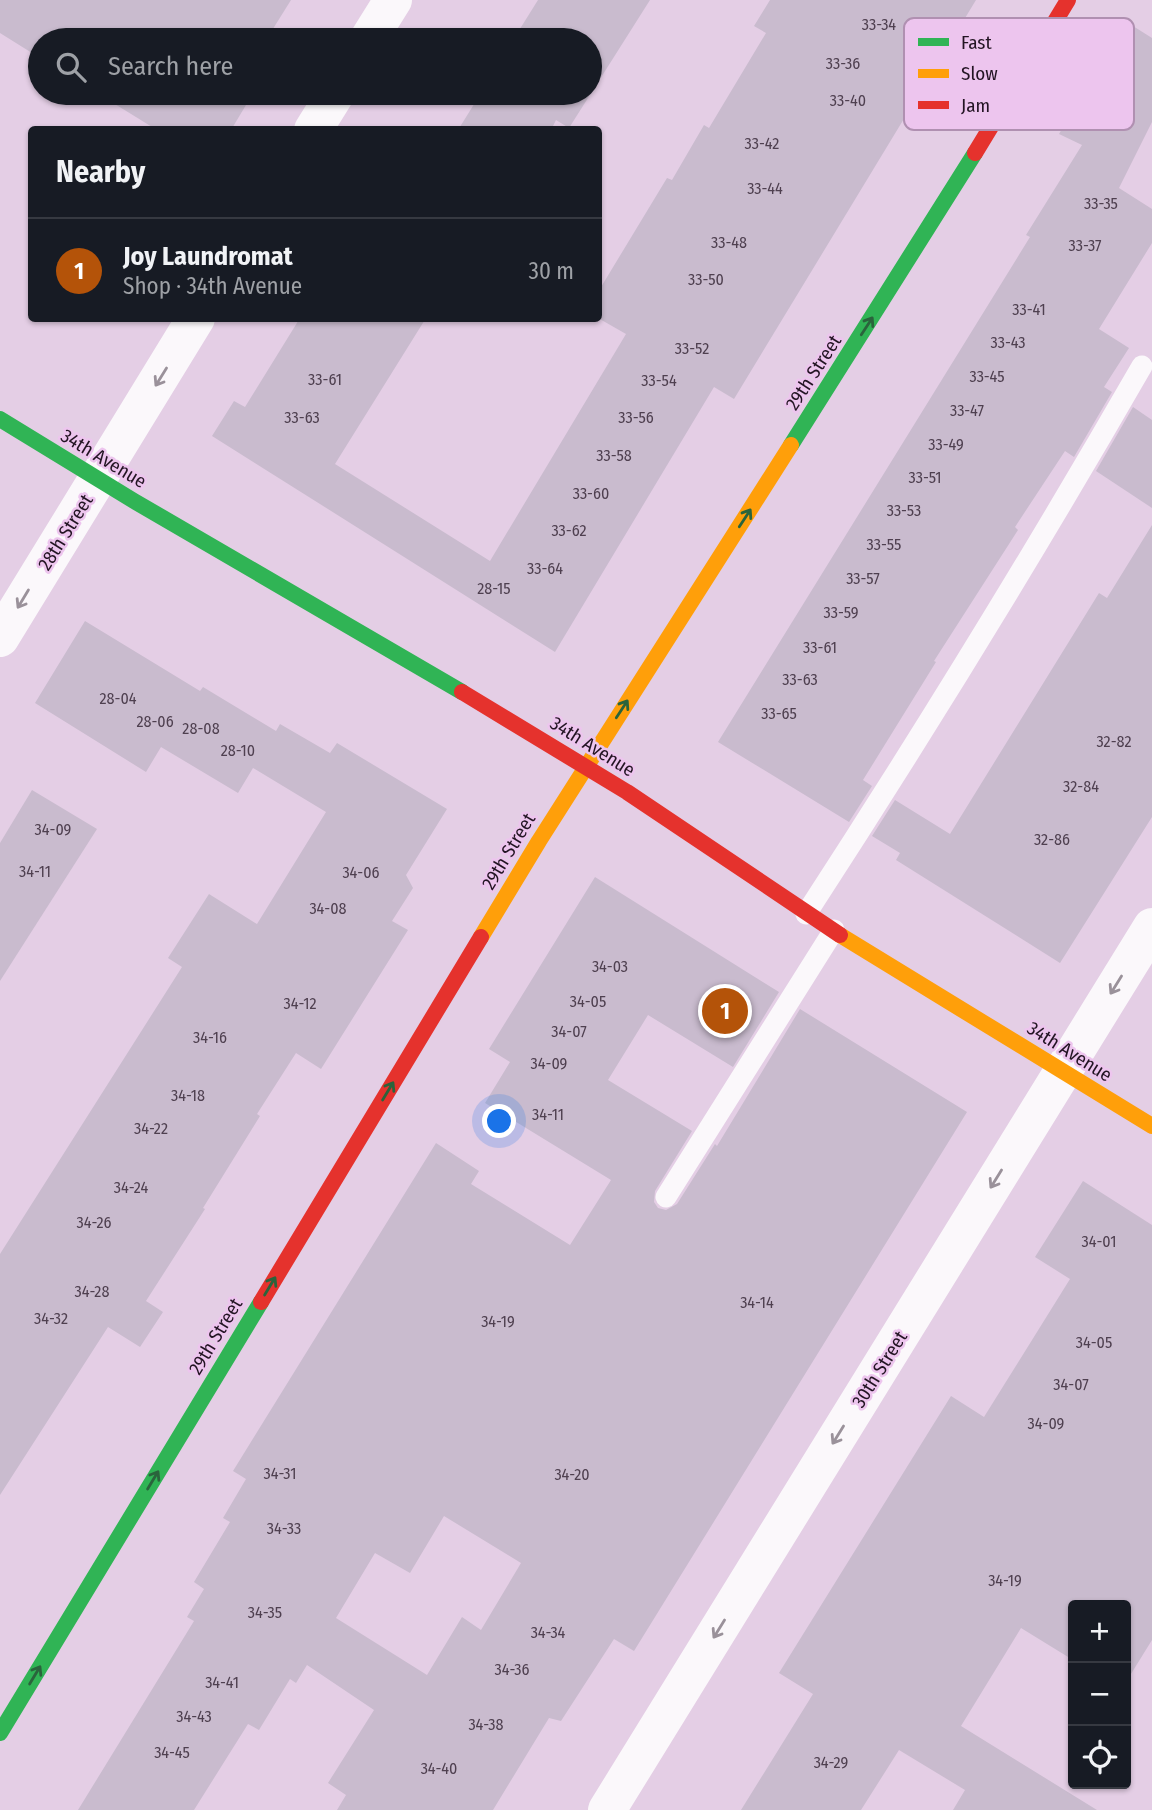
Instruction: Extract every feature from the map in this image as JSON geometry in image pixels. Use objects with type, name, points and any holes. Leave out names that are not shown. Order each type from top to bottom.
[{"type":"street","points":[[376,28],[393,0]]},
{"type":"street","name":"29th Street","points":[[1057,18],[1068,0]]},
{"type":"street","points":[[315,126],[329,105]]},
{"type":"street","name":"29th Street","points":[[0,1733],[586,767],[911,257],[989,130]]},
{"type":"street","name":"28th Street","points":[[0,638],[194,322]]},
{"type":"street","name":"34th Avenue","points":[[0,419],[537,736],[806,914],[1152,1126]]},
{"type":"street","name":"30th Street","points":[[607,1810],[1152,927]]},
{"type":"lane","points":[[806,914],[939,707],[1061,508],[1142,366]]},
{"type":"lane","points":[[666,1197],[834,930]]},
{"type":"building","points":[[0,0],[291,0],[274,28],[28,28],[28,50],[0,33]]},
{"type":"building","points":[[538,0],[650,0],[602,76],[602,28],[520,28]]},
{"type":"building","points":[[770,0],[976,0],[965,18],[904,18],[904,119],[734,399],[714,387],[555,652],[212,436],[234,401],[245,407],[298,322],[424,322],[335,464],[490,561],[626,334],[602,320],[602,285],[667,178],[672,180],[704,125],[709,128],[766,33],[754,26]]},
{"type":"building","points":[[1134,27],[1152,38],[1152,122],[1119,188],[1152,209],[1152,243],[1099,329],[1129,348],[1104,387],[1112,392],[1074,457],[1065,451],[1015,527],[1018,530],[934,661],[936,662],[863,780],[872,786],[849,822],[718,742],[1030,237],[1026,235],[1082,145],[1059,134],[1061,130],[1134,130]]},
{"type":"building","points":[[116,105],[246,105],[233,126],[151,126]]},
{"type":"building","points":[[474,105],[584,105],[570,126],[556,120],[553,126],[460,126]]},
{"type":"building","points":[[1133,407],[1152,420],[1152,508],[1096,471]]},
{"type":"building","points":[[1152,525],[1152,817],[1060,963],[896,860],[900,853],[872,836],[895,800],[950,834],[1099,593],[1107,598]]},
{"type":"building","points":[[85,621],[200,691],[203,687],[276,731],[280,724],[330,753],[337,743],[447,809],[406,875],[413,888],[392,921],[408,930],[321,1069],[296,1053],[257,1114],[260,1116],[203,1208],[205,1209],[146,1301],[163,1312],[140,1347],[108,1327],[0,1495],[0,1254],[182,967],[168,958],[209,894],[257,924],[326,812],[253,768],[238,793],[161,747],[146,772],[35,703]]},
{"type":"building","points":[[32,790],[97,829],[0,981],[0,843]]},
{"type":"building","points":[[595,877],[779,992],[733,1067],[648,1015],[608,1080],[692,1131],[655,1191],[654,1202],[658,1208],[666,1210],[677,1204],[715,1144],[717,1146],[800,1009],[967,1112],[634,1651],[614,1639],[561,1721],[549,1718],[493,1810],[337,1810],[346,1795],[328,1783],[374,1710],[307,1665],[296,1683],[290,1679],[259,1730],[248,1724],[194,1810],[78,1810],[194,1621],[187,1617],[204,1589],[194,1582],[230,1522],[223,1518],[246,1479],[233,1471],[436,1143],[479,1171],[471,1184],[570,1245],[611,1180],[485,1103],[510,1062],[489,1049]],"holes":[[[444,1516],[521,1563],[481,1630],[462,1617],[427,1675],[336,1618],[375,1553],[410,1573]]]},
{"type":"building","points":[[1083,1181],[1152,1225],[1152,1640],[1131,1674],[1131,1600],[1068,1600],[1068,1657],[1021,1628],[961,1726],[1097,1810],[953,1810],[965,1790],[899,1750],[861,1810],[741,1810],[813,1694],[779,1673],[951,1396],[984,1417],[1070,1279],[1035,1257]]},
{"type":"traffic: fast","points":[[791,445],[975,153]]},
{"type":"traffic: fast","points":[[0,419],[134,501],[462,692]]},
{"type":"traffic: fast","points":[[0,1733],[261,1302]]},
{"type":"traffic: slow","points":[[481,937],[539,841],[791,445]]},
{"type":"traffic: slow","points":[[840,935],[1152,1126]]},
{"type":"traffic: jam","points":[[1057,18],[1068,0]]},
{"type":"traffic: jam","points":[[975,153],[989,130]]},
{"type":"traffic: jam","points":[[462,692],[627,792],[840,935]]},
{"type":"traffic: jam","points":[[261,1302],[481,937]]},
{"type":"place","name":"Joy Laundromat","points":[[725,1011]]}]
